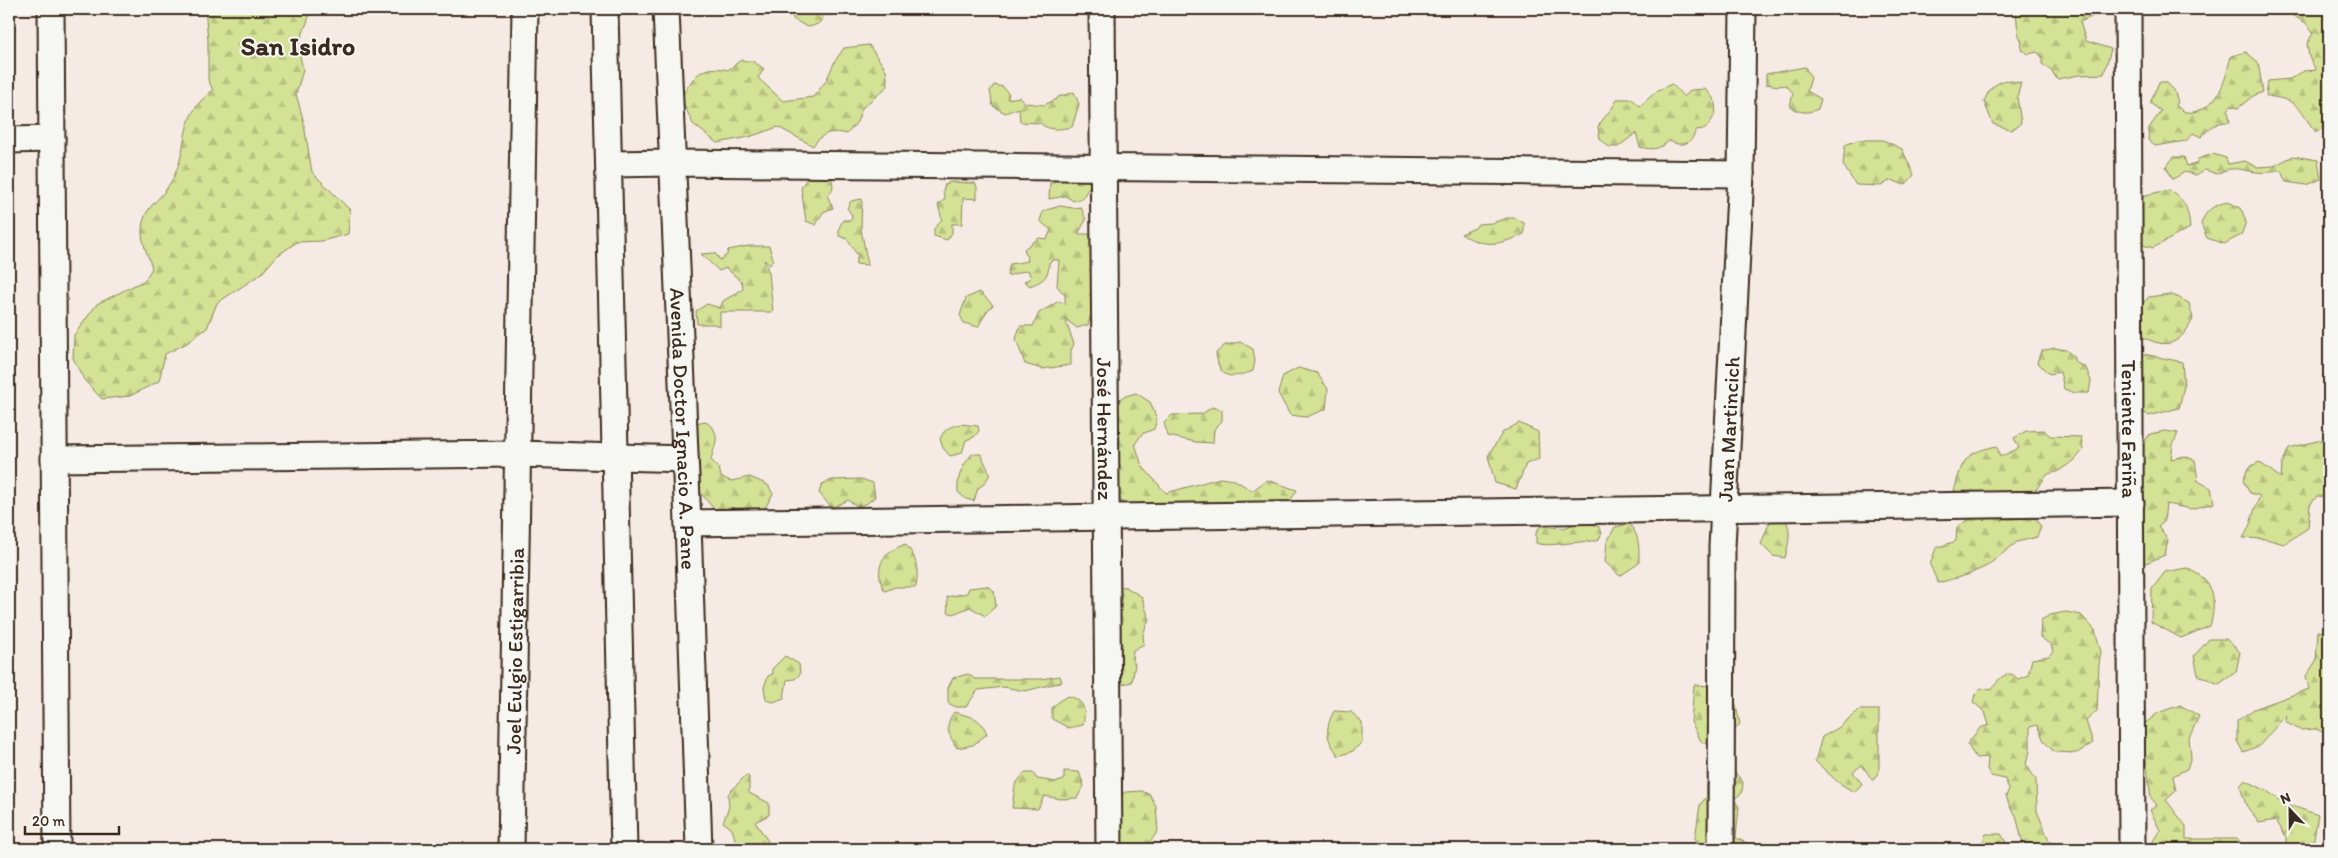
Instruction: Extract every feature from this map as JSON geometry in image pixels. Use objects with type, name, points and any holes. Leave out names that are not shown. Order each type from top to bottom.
[{"type":"street","points":[[51,9],[57,849]]},
{"type":"street","name":"Joel Eulgio Estigarribia","points":[[511,849],[525,9]]},
{"type":"street","points":[[605,9],[624,849]]},
{"type":"street","name":"Avenida Doctor Ignacio A. Pane","points":[[666,9],[688,523],[699,849]]},
{"type":"street","name":"José Hernández","points":[[1102,9],[1109,849]]},
{"type":"street","name":"Juan Martincich","points":[[1721,849],[1721,567],[1741,174],[1743,9]]},
{"type":"street","name":"Teniente Fariña","points":[[2128,9],[2132,849]]},
{"type":"street","points":[[9,140],[52,139]]},
{"type":"street","points":[[610,164],[672,163],[1741,174]]},
{"type":"street","points":[[54,459],[518,454],[685,459]]},
{"type":"street","points":[[688,523],[2131,503]]},
{"type":"green space","points":[[205,9],[308,9],[309,17],[298,46],[303,70],[296,94],[303,119],[312,172],[350,210],[348,234],[322,241],[297,242],[277,256],[261,274],[217,303],[207,328],[187,343],[165,354],[159,381],[130,396],[102,399],[84,380],[73,358],[74,335],[97,304],[145,280],[152,268],[142,235],[145,216],[165,191],[176,172],[188,124],[193,112],[213,90],[208,80],[208,40]]},
{"type":"green space","points":[[791,9],[825,10],[820,22],[807,27],[793,19]]},
{"type":"green space","points":[[2023,9],[2101,9],[2098,14],[2080,22],[2086,41],[2111,49],[2104,74],[2080,75],[2057,79],[2051,70],[2042,64],[2042,57],[2037,52],[2029,54],[2021,50],[2022,42],[2018,33],[2016,11]]},
{"type":"green space","points":[[2286,9],[2325,9],[2329,34],[2326,67],[2329,94],[2322,129],[2316,132],[2297,106],[2286,100],[2266,96],[2268,81],[2290,79],[2304,71],[2316,70],[2309,57],[2307,44],[2313,33],[2306,23],[2288,13]]},
{"type":"green space","points":[[869,45],[886,70],[888,86],[862,108],[857,122],[847,134],[836,132],[823,135],[813,146],[778,127],[749,137],[717,143],[693,124],[681,98],[694,78],[704,70],[728,70],[741,60],[754,62],[764,69],[758,78],[783,101],[813,97],[826,81],[835,61],[844,48]]},
{"type":"green space","points":[[2246,52],[2258,62],[2263,92],[2253,96],[2238,108],[2231,106],[2228,110],[2230,122],[2217,124],[2201,137],[2193,133],[2186,141],[2155,146],[2148,140],[2149,128],[2161,111],[2150,103],[2159,82],[2166,82],[2174,90],[2178,102],[2176,105],[2181,109],[2185,112],[2197,111],[2212,102],[2217,96],[2224,82],[2231,56]]},
{"type":"green space","points":[[1805,67],[1811,78],[1807,91],[1821,99],[1818,109],[1810,112],[1800,111],[1790,106],[1793,93],[1786,85],[1766,84],[1766,74]]},
{"type":"green space","points":[[2006,80],[2021,83],[2017,97],[2021,123],[2012,130],[1993,124],[1984,102],[1992,88]]},
{"type":"green space","points":[[1672,84],[1684,97],[1691,90],[1705,89],[1715,104],[1716,109],[1713,119],[1705,129],[1696,130],[1689,142],[1678,144],[1669,141],[1658,148],[1652,149],[1640,147],[1636,133],[1618,147],[1609,147],[1600,139],[1598,127],[1617,99],[1632,99],[1640,106],[1658,90]]},
{"type":"green space","points":[[994,85],[1003,87],[1009,94],[1007,99],[1020,97],[1025,103],[1044,105],[1058,97],[1074,92],[1079,104],[1072,127],[1055,129],[1048,128],[1040,123],[1020,122],[1019,108],[1005,113],[993,106],[990,91]]},
{"type":"green space","points":[[1858,140],[1883,140],[1902,149],[1914,175],[1905,185],[1891,180],[1881,186],[1856,185],[1843,165],[1845,145]]},
{"type":"green space","points":[[2213,154],[2226,158],[2228,164],[2245,161],[2256,167],[2274,166],[2293,156],[2318,160],[2321,179],[2307,185],[2286,182],[2281,171],[2259,172],[2236,169],[2217,174],[2205,170],[2196,175],[2185,172],[2173,179],[2166,167],[2174,157],[2184,157],[2187,166],[2196,164],[2198,159]]},
{"type":"green space","points":[[1088,172],[1093,182],[1082,198],[1074,201],[1065,196],[1049,199],[1050,183],[1057,176]]},
{"type":"green space","points":[[810,173],[829,173],[833,185],[832,190],[827,195],[833,208],[823,212],[816,225],[806,221],[801,188]]},
{"type":"green space","points":[[951,182],[975,183],[977,199],[963,198],[962,224],[952,224],[952,233],[947,240],[934,236],[934,229],[942,219],[938,205],[945,199],[943,191],[945,184]]},
{"type":"green space","points":[[2169,190],[2183,201],[2190,228],[2153,248],[2136,243],[2136,197]]},
{"type":"green space","points":[[862,199],[861,229],[868,265],[855,264],[858,256],[847,239],[839,236],[839,228],[843,220],[851,220],[852,215],[847,208],[851,201]]},
{"type":"green space","points":[[2227,202],[2241,208],[2246,222],[2241,235],[2224,244],[2207,238],[2201,224],[2205,215],[2211,209]]},
{"type":"green space","points":[[1060,206],[1081,207],[1086,220],[1078,234],[1089,234],[1096,251],[1092,310],[1088,325],[1077,328],[1065,319],[1074,344],[1071,350],[1071,365],[1042,369],[1025,364],[1016,339],[1020,326],[1033,326],[1039,313],[1059,301],[1065,304],[1065,295],[1057,286],[1059,260],[1052,260],[1049,263],[1048,272],[1044,278],[1030,286],[1024,281],[1031,278],[1028,270],[1007,276],[1010,264],[1028,261],[1024,249],[1039,238],[1047,239],[1051,230],[1040,221],[1043,211]]},
{"type":"green space","points":[[1507,218],[1515,218],[1524,223],[1524,234],[1500,243],[1485,243],[1461,234],[1475,228],[1478,224],[1492,223]]},
{"type":"green space","points":[[749,246],[769,246],[773,259],[770,265],[764,260],[769,273],[773,312],[720,312],[720,326],[697,324],[696,311],[707,304],[720,308],[723,301],[743,289],[742,282],[726,268],[719,271],[701,254],[715,253],[720,260],[727,255],[728,250]]},
{"type":"green space","points":[[980,292],[993,305],[987,311],[978,327],[964,323],[960,315],[966,298]]},
{"type":"green space","points":[[2170,294],[2189,303],[2193,319],[2182,336],[2175,341],[2162,344],[2136,333],[2136,310],[2149,297]]},
{"type":"green space","points":[[1240,342],[1253,349],[1255,361],[1253,371],[1232,376],[1227,375],[1220,368],[1216,353],[1225,345]]},
{"type":"green space","points":[[2055,348],[2066,350],[2073,356],[2075,362],[2086,368],[2091,381],[2089,393],[2075,393],[2064,389],[2060,372],[2049,374],[2037,362],[2041,351]]},
{"type":"green space","points":[[2144,354],[2182,362],[2184,386],[2179,408],[2149,416],[2128,401],[2126,372]]},
{"type":"green space","points":[[1298,368],[1317,373],[1328,389],[1326,409],[1306,417],[1290,415],[1278,393],[1283,376]]},
{"type":"green space","points":[[1136,393],[1150,402],[1157,419],[1154,429],[1142,434],[1135,444],[1142,466],[1166,493],[1220,478],[1235,480],[1252,491],[1267,480],[1297,490],[1289,503],[1125,506],[1110,487],[1115,407],[1122,397]]},
{"type":"green space","points":[[1212,407],[1222,410],[1222,421],[1214,429],[1213,443],[1196,442],[1168,436],[1164,423],[1172,415],[1202,414]]},
{"type":"green space","points":[[705,421],[716,434],[716,443],[711,460],[719,468],[721,477],[731,481],[750,477],[768,485],[773,494],[762,513],[749,518],[732,507],[725,514],[713,508],[695,486],[696,423]]},
{"type":"green space","points":[[1519,423],[1538,432],[1539,459],[1526,464],[1516,489],[1495,483],[1488,456],[1503,432]]},
{"type":"green space","points":[[961,424],[978,426],[979,431],[974,437],[966,440],[962,453],[950,456],[943,448],[940,439],[948,428]]},
{"type":"green space","points":[[2044,430],[2050,436],[2081,437],[2083,450],[2075,460],[2057,472],[2048,474],[2034,492],[2025,497],[1954,491],[1963,465],[1971,455],[1997,446],[2000,457],[2019,448],[2014,438],[2026,431]]},
{"type":"green space","points":[[2165,431],[2178,433],[2173,445],[2171,459],[2184,456],[2195,460],[2198,481],[2211,488],[2214,503],[2191,509],[2166,504],[2164,522],[2158,527],[2168,540],[2165,555],[2146,563],[2137,555],[2142,445],[2150,434]]},
{"type":"green space","points":[[2329,439],[2329,497],[2317,496],[2310,505],[2308,528],[2284,544],[2266,539],[2243,538],[2260,496],[2250,493],[2243,481],[2248,468],[2259,462],[2281,478],[2282,464],[2289,448]]},
{"type":"green space","points":[[972,454],[981,454],[990,474],[984,484],[978,488],[974,501],[966,499],[958,492],[958,481],[961,472]]},
{"type":"green space","points":[[861,479],[873,483],[875,497],[866,504],[857,506],[848,500],[832,508],[819,493],[822,484],[832,480]]},
{"type":"green space","points":[[1998,511],[2008,519],[2035,518],[2041,527],[2037,537],[2017,542],[1987,566],[1967,575],[1938,583],[1930,565],[1936,548],[1956,541],[1957,527],[1981,512]]},
{"type":"green space","points":[[1782,514],[1789,530],[1789,541],[1785,558],[1773,556],[1761,544],[1772,516]]},
{"type":"green space","points":[[1591,523],[1599,527],[1602,533],[1598,541],[1548,545],[1536,543],[1536,533],[1540,526],[1564,528],[1574,524]]},
{"type":"green space","points":[[1630,524],[1637,538],[1639,563],[1620,576],[1605,562],[1607,542],[1615,527]]},
{"type":"green space","points":[[905,544],[915,559],[916,587],[895,587],[885,591],[880,578],[881,563],[889,553]]},
{"type":"green space","points":[[2187,568],[2207,582],[2212,592],[2213,609],[2210,626],[2181,638],[2151,622],[2152,589],[2165,572]]},
{"type":"green space","points":[[987,586],[994,591],[996,606],[985,616],[970,607],[953,614],[948,612],[947,597],[967,593],[969,588]]},
{"type":"green space","points":[[1113,586],[1126,587],[1142,597],[1149,619],[1143,634],[1144,644],[1133,650],[1132,660],[1135,664],[1132,682],[1118,685]]},
{"type":"green space","points":[[2066,612],[2081,615],[2095,630],[2101,652],[2097,711],[2086,721],[2093,743],[2077,753],[2054,752],[2044,741],[2037,725],[2030,727],[2030,751],[2026,764],[2036,780],[2037,811],[2049,840],[2059,849],[2024,849],[2016,815],[2011,809],[2006,796],[2009,789],[2005,779],[1991,776],[1987,769],[1988,757],[1976,758],[1967,744],[1980,728],[1989,725],[1985,712],[1973,702],[1975,694],[1981,688],[1992,690],[2000,679],[2008,674],[2012,674],[2018,679],[2028,675],[2032,659],[2049,656],[2053,651],[2051,645],[2040,637],[2041,620],[2050,615]]},
{"type":"green space","points":[[2318,631],[2329,632],[2329,735],[2316,729],[2300,730],[2285,722],[2286,715],[2259,746],[2243,752],[2237,741],[2237,721],[2254,709],[2309,689],[2306,676],[2316,661]]},
{"type":"green space","points":[[2209,639],[2226,639],[2240,652],[2236,672],[2219,684],[2198,675],[2194,656]]},
{"type":"green space","points":[[785,656],[799,664],[800,674],[795,679],[787,680],[784,698],[773,702],[766,700],[764,687],[768,676],[773,674],[772,669]]},
{"type":"green space","points":[[968,674],[975,679],[1041,679],[1060,676],[1062,682],[1025,691],[1004,687],[978,690],[966,707],[956,707],[948,703],[948,688],[953,678]]},
{"type":"green space","points":[[1694,685],[1732,687],[1740,724],[1724,742],[1702,743],[1691,722]]},
{"type":"green space","points":[[1068,696],[1078,700],[1083,706],[1083,725],[1069,728],[1052,719],[1052,708]]},
{"type":"green space","points":[[2180,705],[2199,716],[2189,738],[2191,756],[2187,769],[2173,776],[2176,791],[2166,800],[2186,826],[2186,839],[2238,839],[2244,849],[2148,849],[2160,830],[2150,810],[2157,805],[2151,798],[2145,751],[2138,729],[2158,713]]},
{"type":"green space","points":[[1859,710],[1879,710],[1879,771],[1873,781],[1862,765],[1853,772],[1862,784],[1854,792],[1839,783],[1815,761],[1822,737],[1838,728]]},
{"type":"green space","points":[[1334,711],[1351,712],[1362,722],[1362,742],[1353,751],[1339,756],[1331,744],[1328,734],[1329,724]]},
{"type":"green space","points":[[954,712],[977,720],[981,723],[987,734],[973,745],[957,748],[948,730],[949,722]]},
{"type":"green space","points":[[1732,769],[1743,782],[1742,793],[1734,799],[1739,807],[1736,838],[1759,849],[1701,849],[1695,838],[1700,805],[1707,796],[1706,788],[1709,775]]},
{"type":"green space","points":[[1064,771],[1079,772],[1084,786],[1077,798],[1061,799],[1044,796],[1038,809],[1012,808],[1015,785],[1024,773],[1033,773],[1037,779],[1057,782],[1064,780]]},
{"type":"green space","points":[[746,775],[749,777],[749,793],[769,803],[769,815],[755,822],[768,841],[766,849],[736,849],[732,829],[723,822],[729,807],[728,794]]},
{"type":"green space","points":[[2245,780],[2267,791],[2284,803],[2318,815],[2313,844],[2323,849],[2286,849],[2286,837],[2276,820],[2259,823],[2246,805],[2240,786]]},
{"type":"green space","points":[[1142,791],[1150,795],[1156,806],[1158,831],[1145,849],[1105,849],[1113,798],[1126,792]]},
{"type":"green space","points":[[1986,834],[2001,834],[2010,849],[1980,849]]},
{"type":"district","name":"San Isidro","points":[[298,46]]}]
